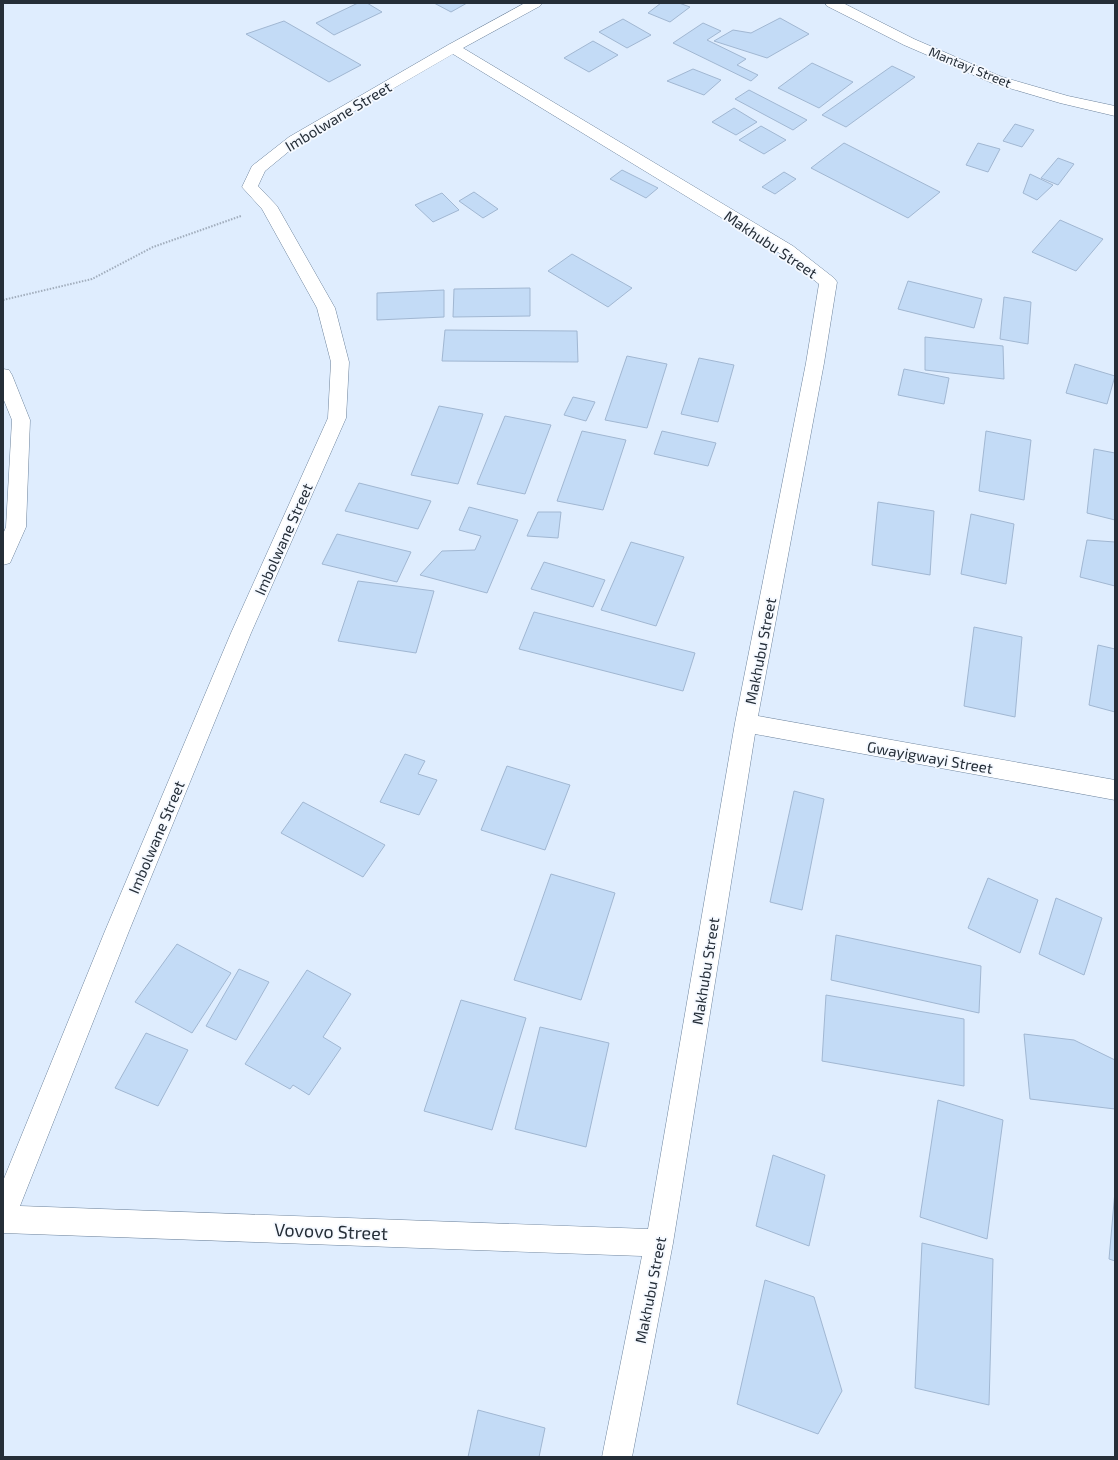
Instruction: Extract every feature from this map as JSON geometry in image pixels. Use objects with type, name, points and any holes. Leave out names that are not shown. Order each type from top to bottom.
[{"type":"street","name":"Imbolwane Street","points":[[3,1215],[114,939],[241,634],[337,418],[340,362],[326,308],[272,210],[250,187],[258,168],[294,140],[453,48],[535,3]]},
{"type":"street","name":"Mantayi Street","points":[[832,3],[909,42],[997,80],[1065,100],[1115,111]]},
{"type":"street","name":"Makhubu Street","points":[[453,48],[787,250],[828,282],[815,363],[746,723],[659,1244],[617,1457]]},
{"type":"street","points":[[3,376],[21,420],[16,527],[3,557]]},
{"type":"street","name":"Gwayigwayi Street","points":[[746,723],[1115,790]]},
{"type":"street","name":"Vovovo Street","points":[[3,1219],[659,1244]]},
{"type":"path","points":[[3,300],[92,279],[153,247],[235,217],[272,210]]},
{"type":"building","points":[[358,3],[367,3],[382,12],[334,35],[316,23]]},
{"type":"building","points":[[434,3],[467,3],[451,12]]},
{"type":"building","points":[[661,3],[679,3],[690,7],[670,22],[648,13]]},
{"type":"building","points":[[780,18],[809,34],[767,58],[714,41],[733,30],[751,33]]},
{"type":"building","points":[[623,19],[651,35],[627,48],[599,32]]},
{"type":"building","points":[[284,21],[361,65],[329,82],[246,34]]},
{"type":"building","points":[[703,23],[721,31],[707,40],[746,59],[737,65],[758,75],[751,81],[673,43]]},
{"type":"building","points":[[593,41],[618,55],[589,72],[564,58]]},
{"type":"building","points":[[812,63],[853,82],[819,108],[778,88]]},
{"type":"building","points":[[892,66],[915,77],[846,127],[822,115]]},
{"type":"building","points":[[693,69],[721,80],[704,95],[667,81]]},
{"type":"building","points":[[749,90],[807,120],[793,130],[735,99]]},
{"type":"building","points":[[734,108],[757,122],[736,135],[712,122]]},
{"type":"building","points":[[1015,124],[1034,130],[1022,147],[1003,141]]},
{"type":"building","points":[[761,126],[786,140],[764,154],[739,140]]},
{"type":"building","points":[[844,143],[940,192],[908,218],[811,168]]},
{"type":"building","points":[[978,143],[1000,149],[988,172],[966,165]]},
{"type":"building","points":[[1058,158],[1074,164],[1058,185],[1041,178]]},
{"type":"building","points":[[622,170],[658,188],[646,198],[610,179]]},
{"type":"building","points":[[784,172],[796,179],[775,194],[762,187]]},
{"type":"building","points":[[1030,174],[1053,185],[1037,200],[1023,193]]},
{"type":"building","points":[[474,192],[498,209],[483,218],[459,201]]},
{"type":"building","points":[[442,193],[459,210],[433,222],[415,205]]},
{"type":"building","points":[[1060,220],[1103,239],[1076,271],[1032,252]]},
{"type":"building","points":[[572,254],[632,288],[608,307],[548,271]]},
{"type":"building","points":[[908,281],[982,299],[974,328],[898,309]]},
{"type":"building","points":[[530,288],[530,316],[453,317],[454,289]]},
{"type":"building","points":[[444,290],[444,317],[377,320],[377,293]]},
{"type":"building","points":[[1004,297],[1031,302],[1028,344],[1000,339]]},
{"type":"building","points":[[445,330],[577,331],[578,362],[442,361]]},
{"type":"building","points":[[925,337],[1003,346],[1004,379],[925,370]]},
{"type":"building","points":[[627,356],[667,364],[647,428],[605,420]]},
{"type":"building","points":[[699,358],[734,365],[718,422],[681,414]]},
{"type":"building","points":[[1075,364],[1115,376],[1107,404],[1066,393]]},
{"type":"building","points":[[904,369],[949,378],[944,404],[898,395]]},
{"type":"building","points":[[573,397],[595,402],[586,421],[564,415]]},
{"type":"building","points":[[439,406],[483,414],[458,484],[411,475]]},
{"type":"building","points":[[505,416],[551,425],[525,494],[477,484]]},
{"type":"building","points":[[582,431],[626,440],[603,510],[557,501]]},
{"type":"building","points":[[662,431],[716,443],[708,466],[654,454]]},
{"type":"building","points":[[986,431],[1031,440],[1024,500],[979,491]]},
{"type":"building","points":[[1094,449],[1115,453],[1115,520],[1087,513]]},
{"type":"building","points":[[359,483],[431,501],[418,529],[345,511]]},
{"type":"building","points":[[878,502],[934,511],[930,575],[872,565]]},
{"type":"building","points":[[469,507],[518,520],[487,593],[420,575],[442,551],[475,550],[481,536],[459,530]]},
{"type":"building","points":[[538,512],[561,512],[558,538],[527,536]]},
{"type":"building","points":[[971,514],[1014,524],[1006,584],[961,574]]},
{"type":"building","points":[[337,534],[411,552],[397,582],[322,564]]},
{"type":"building","points":[[1087,540],[1115,542],[1115,586],[1080,577]]},
{"type":"building","points":[[631,542],[684,557],[656,626],[601,610]]},
{"type":"building","points":[[544,562],[605,580],[593,607],[531,589]]},
{"type":"building","points":[[358,581],[434,591],[416,653],[338,641]]},
{"type":"building","points":[[534,612],[695,653],[683,691],[519,649]]},
{"type":"building","points":[[974,627],[1022,637],[1015,717],[964,706]]},
{"type":"building","points":[[1098,645],[1115,649],[1115,712],[1089,705]]},
{"type":"building","points":[[405,754],[425,761],[418,774],[437,780],[419,815],[380,802]]},
{"type":"building","points":[[507,766],[570,785],[545,850],[481,830]]},
{"type":"building","points":[[794,791],[824,799],[802,910],[770,902]]},
{"type":"building","points":[[303,802],[385,845],[363,877],[281,833]]},
{"type":"building","points":[[551,874],[615,893],[581,1000],[514,980]]},
{"type":"building","points":[[988,878],[1038,900],[1020,953],[968,928]]},
{"type":"building","points":[[1056,898],[1102,918],[1084,975],[1039,954]]},
{"type":"building","points":[[836,935],[981,966],[979,1013],[831,980]]},
{"type":"building","points":[[177,944],[231,973],[192,1033],[135,1002]]},
{"type":"building","points":[[239,969],[269,982],[236,1040],[206,1026]]},
{"type":"building","points":[[307,970],[351,994],[323,1037],[341,1048],[309,1095],[293,1085],[290,1089],[245,1064]]},
{"type":"building","points":[[826,995],[964,1019],[964,1086],[822,1061]]},
{"type":"building","points":[[461,1000],[526,1018],[492,1130],[424,1111]]},
{"type":"building","points":[[540,1027],[609,1043],[586,1147],[515,1129]]},
{"type":"building","points":[[146,1033],[188,1050],[158,1106],[115,1088]]},
{"type":"building","points":[[1024,1034],[1074,1040],[1115,1060],[1115,1109],[1030,1099]]},
{"type":"building","points":[[938,1100],[1003,1120],[987,1239],[920,1217]]},
{"type":"building","points":[[773,1155],[825,1175],[809,1246],[756,1226]]},
{"type":"building","points":[[1115,1191],[1115,1261],[1109,1259]]},
{"type":"building","points":[[922,1243],[993,1259],[989,1405],[915,1388]]},
{"type":"building","points":[[765,1280],[814,1297],[842,1391],[818,1434],[737,1404]]},
{"type":"building","points":[[478,1410],[545,1428],[539,1457],[468,1457]]}]
